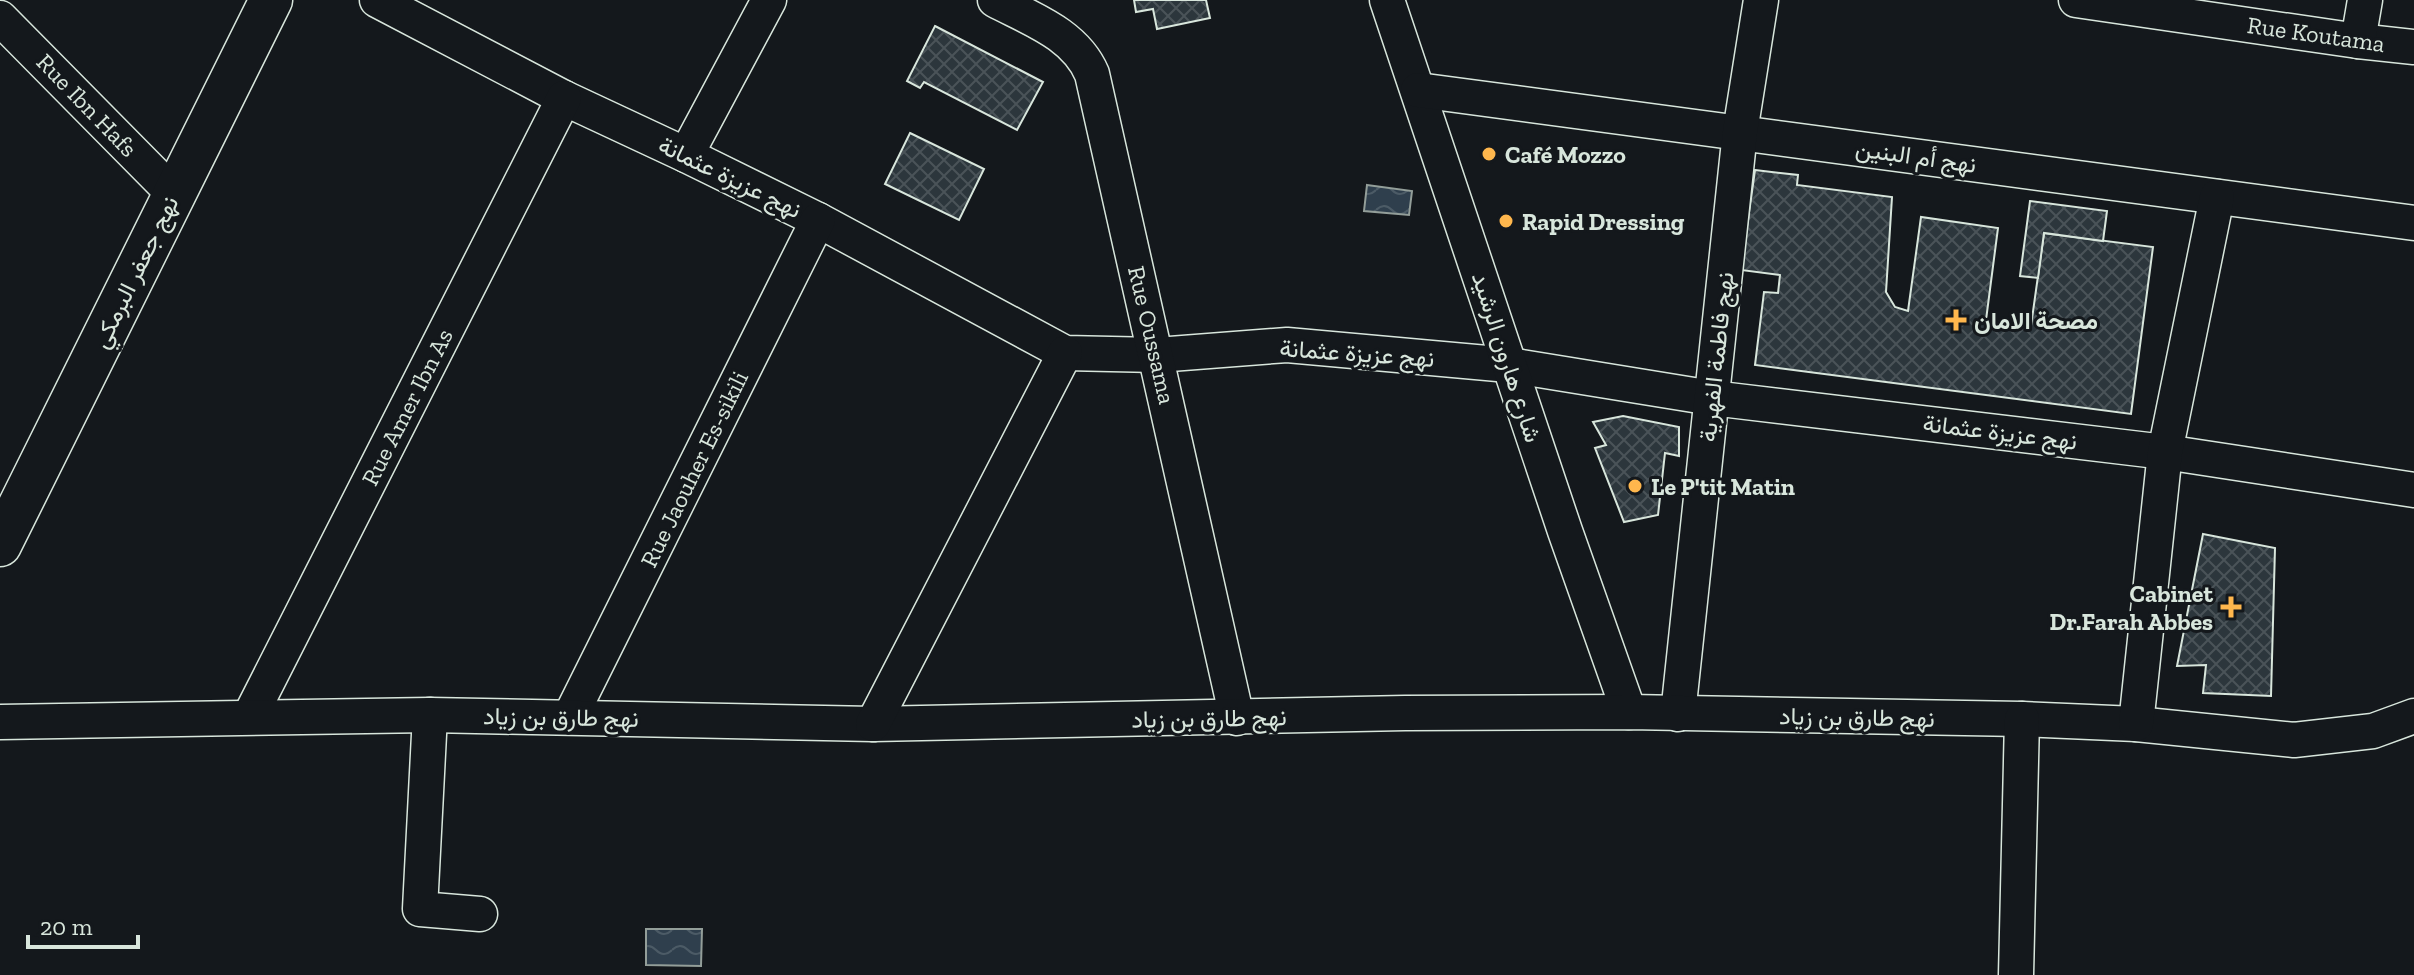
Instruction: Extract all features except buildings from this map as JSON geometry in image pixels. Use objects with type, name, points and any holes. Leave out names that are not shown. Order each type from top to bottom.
[{"type":"street","name":"نهج جعفر البرمكي","points":[[0,545],[271,0]]},
{"type":"street","name":"نهج عزيزة عثمانة","points":[[377,0],[564,98],[818,220],[1065,353],[1157,355],[1287,345],[1509,365],[1712,398],[2165,452],[2414,490]]},
{"type":"street","points":[[686,155],[769,0]]},
{"type":"street","name":"Rue Oussama","points":[[995,0],[1063,37],[1086,60],[1092,74],[1237,718]]},
{"type":"street","name":"شارع هارون الرشيد","points":[[1387,0],[1629,712]]},
{"type":"street","name":"نهج فاطمة الفهرية","points":[[1678,714],[1740,132],[1761,0]]},
{"type":"street","name":"Rue Koutama","points":[[2076,0],[2122,3],[2358,41],[2414,47]]},
{"type":"street","points":[[2358,41],[2365,0]]},
{"type":"street","name":"Rue Ibn Hafs","points":[[0,18],[173,193]]},
{"type":"street","name":"نهج أم البنين","points":[[1418,90],[2414,223]]},
{"type":"street","name":"Rue Amer Ibn As","points":[[250,716],[564,98]]},
{"type":"street","points":[[2136,724],[2165,452],[2217,197]]},
{"type":"street","name":"Rue Jaouher Es-sikili","points":[[570,717],[818,220]]},
{"type":"street","points":[[873,724],[1065,353]]},
{"type":"street","name":"نهج طارق بن زياد","points":[[0,722],[430,715],[873,724],[1405,713],[1629,712],[2022,719],[2136,724],[2294,740],[2373,731],[2414,716]]},
{"type":"street","points":[[430,715],[420,909],[480,914]]},
{"type":"street","points":[[2016,975],[2022,719]]},
{"type":"water","points":[[1367,185],[1412,191],[1409,215],[1364,211]]},
{"type":"water","points":[[646,929],[702,929],[701,966],[646,965]]},
{"type":"place","name":"Café Mozzo","points":[[1489,154]]},
{"type":"place","name":"Rapid Dressing","points":[[1506,221]]},
{"type":"place","name":"مصحة الامان","points":[[1956,320]]},
{"type":"place","name":"Le P'tit Matin","points":[[1635,486]]},
{"type":"place","name":"Cabinet Dr.Farah Abbes","points":[[2231,607]]}]
